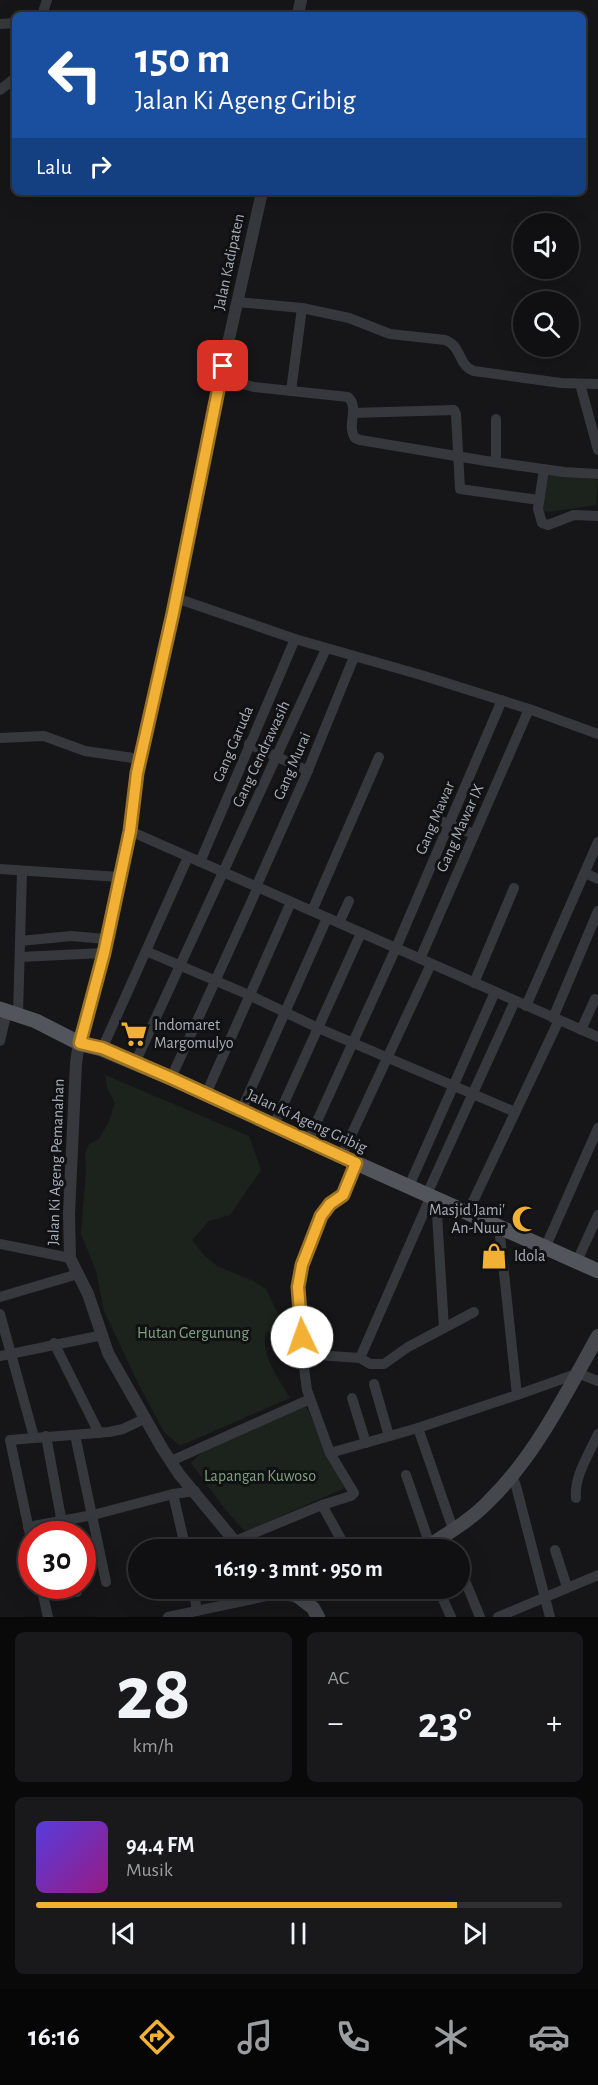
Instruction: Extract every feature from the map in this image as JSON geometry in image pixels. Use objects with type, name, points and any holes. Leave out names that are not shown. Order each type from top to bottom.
[{"type":"main road","name":"Jalan Ki Ageng Gribig","points":[[8,1012],[36,1022],[79,1045],[102,1048],[171,1078],[598,1271]]},
{"type":"main road","points":[[438,1539],[488,1502],[512,1476],[543,1432],[598,1336]]},
{"type":"main road","points":[[301,1599],[313,1608],[318,1617]]},
{"type":"street","points":[[0,90],[12,80]]},
{"type":"street","name":"Jalan Kadipaten","points":[[79,1045],[104,953],[130,831],[140,759],[176,598],[220,378],[261,195]]},
{"type":"street","points":[[237,302],[302,308],[349,318],[390,334],[450,342],[456,347],[464,366],[474,371],[553,382],[598,384]]},
{"type":"street","points":[[291,391],[302,308]]},
{"type":"street","points":[[220,378],[254,387],[348,397],[352,402],[351,427],[355,438],[496,462],[598,474]]},
{"type":"street","points":[[580,384],[598,450]]},
{"type":"street","points":[[352,412],[454,410],[462,490],[539,500]]},
{"type":"street","points":[[496,419],[496,462]]},
{"type":"street","points":[[544,469],[539,500],[539,517],[544,525],[574,514],[598,516]]},
{"type":"street","points":[[176,598],[326,649],[502,700],[598,734]]},
{"type":"street","name":"Gang Garuda","points":[[200,862],[295,639]]},
{"type":"street","name":"Gang Cendrawasih","points":[[135,1063],[326,649]]},
{"type":"street","name":"Gang Murai","points":[[171,1078],[308,771],[354,657]]},
{"type":"street","name":"Gang Mawar","points":[[308,1141],[396,948],[444,822],[502,700]]},
{"type":"street","name":"Gang Mawar IX","points":[[420,959],[529,709]]},
{"type":"street","points":[[0,735],[44,736],[85,751],[140,759]]},
{"type":"street","points":[[249,744],[308,771]]},
{"type":"street","points":[[312,911],[379,757]]},
{"type":"street","points":[[444,822],[474,834]]},
{"type":"street","points":[[130,831],[598,1037]]},
{"type":"street","points":[[360,1358],[474,1094],[585,873],[598,842]]},
{"type":"street","points":[[102,1048],[188,857]]},
{"type":"street","points":[[0,868],[119,877]]},
{"type":"street","points":[[0,1041],[20,957],[22,871]]},
{"type":"street","points":[[585,873],[598,879]]},
{"type":"street","points":[[474,983],[514,888]]},
{"type":"street","points":[[339,923],[349,901]]},
{"type":"street","points":[[206,1094],[291,902]]},
{"type":"street","points":[[468,1212],[556,1019],[598,911]]},
{"type":"street","points":[[241,1110],[327,918]]},
{"type":"street","points":[[274,1125],[361,933]]},
{"type":"street","points":[[20,941],[71,936],[106,939]]},
{"type":"street","points":[[146,951],[514,1112]]},
{"type":"street","points":[[20,957],[104,953]]},
{"type":"street","points":[[341,1156],[431,964]]},
{"type":"street","points":[[409,1186],[495,992]]},
{"type":"street","points":[[581,1030],[595,999]]},
{"type":"street","name":"Jalan Ki Ageng Pemanahan","points":[[79,1045],[76,1063],[69,1214],[70,1258],[88,1294],[108,1353],[179,1474],[233,1539]]},
{"type":"street","points":[[545,1248],[598,1128]]},
{"type":"street","points":[[251,1539],[322,1505],[354,1493],[330,1453],[310,1399],[303,1354],[298,1287],[302,1265],[321,1216],[330,1204],[343,1195],[356,1163]]},
{"type":"street","points":[[431,1196],[444,1328]]},
{"type":"street","points":[[577,1261],[598,1215]]},
{"type":"street","points":[[499,1226],[517,1395]]},
{"type":"street","points":[[0,1244],[70,1258]]},
{"type":"street","points":[[0,1297],[78,1274]]},
{"type":"street","points":[[303,1354],[360,1358],[370,1364],[384,1364],[408,1347],[474,1312]]},
{"type":"street","points":[[0,1314],[34,1437]]},
{"type":"street","points":[[0,1356],[54,1343],[103,1335]]},
{"type":"street","points":[[54,1343],[99,1433]]},
{"type":"street","points":[[330,1453],[418,1428],[577,1374],[598,1381]]},
{"type":"street","points":[[374,1384],[389,1436]]},
{"type":"street","points":[[352,1398],[366,1443]]},
{"type":"street","points":[[171,1461],[310,1399]]},
{"type":"street","points":[[26,1521],[5,1440],[99,1433],[123,1429],[146,1418]]},
{"type":"street","points":[[418,1428],[449,1539]]},
{"type":"street","points":[[576,1498],[575,1487],[598,1434]]},
{"type":"street","points":[[75,1435],[106,1582]]},
{"type":"street","points":[[46,1437],[62,1521],[173,1494],[195,1491]]},
{"type":"street","points":[[406,1475],[422,1539]]},
{"type":"street","points":[[512,1476],[550,1617]]},
{"type":"street","points":[[173,1494],[183,1539]]},
{"type":"street","points":[[322,1505],[341,1539]]},
{"type":"street","points":[[555,1550],[567,1587]]},
{"type":"street","points":[[498,1617],[598,1575]]},
{"type":"street","points":[[470,1593],[480,1617]]},
{"type":"street","points":[[44,1599],[48,1617]]},
{"type":"street","points":[[195,1599],[197,1611]]},
{"type":"street","points":[[168,1617],[246,1599]]},
{"type":"street","points":[[443,1599],[450,1617]]},
{"type":"green space","points":[[546,473],[598,480],[596,505],[543,511]]},
{"type":"green space","name":"Hutan Gergunung","points":[[105,1075],[249,1136],[261,1170],[230,1215],[209,1221],[192,1240],[217,1266],[266,1289],[283,1324],[266,1333],[266,1350],[272,1367],[290,1398],[180,1446],[164,1432],[104,1311],[96,1271],[81,1234],[86,1172],[85,1155],[89,1144],[99,1139],[109,1121],[115,1103],[107,1088]]},
{"type":"green space","name":"Lapangan Kuwoso","points":[[306,1406],[326,1451],[347,1487],[245,1532],[191,1463],[202,1452]]},
{"type":"place","name":"Indomaret Margomulyo","points":[[134,1034]]},
{"type":"place","name":"Masjid Jami' An-Nuur","points":[[525,1219]]},
{"type":"place","name":"Idola","points":[[494,1256]]},
{"type":"route","points":[[223,366],[207,437],[200,486],[137,773],[130,831],[104,953],[80,1043],[102,1048],[171,1078],[356,1163],[343,1195],[330,1204],[321,1216],[302,1265],[298,1287],[302,1337]]}]
